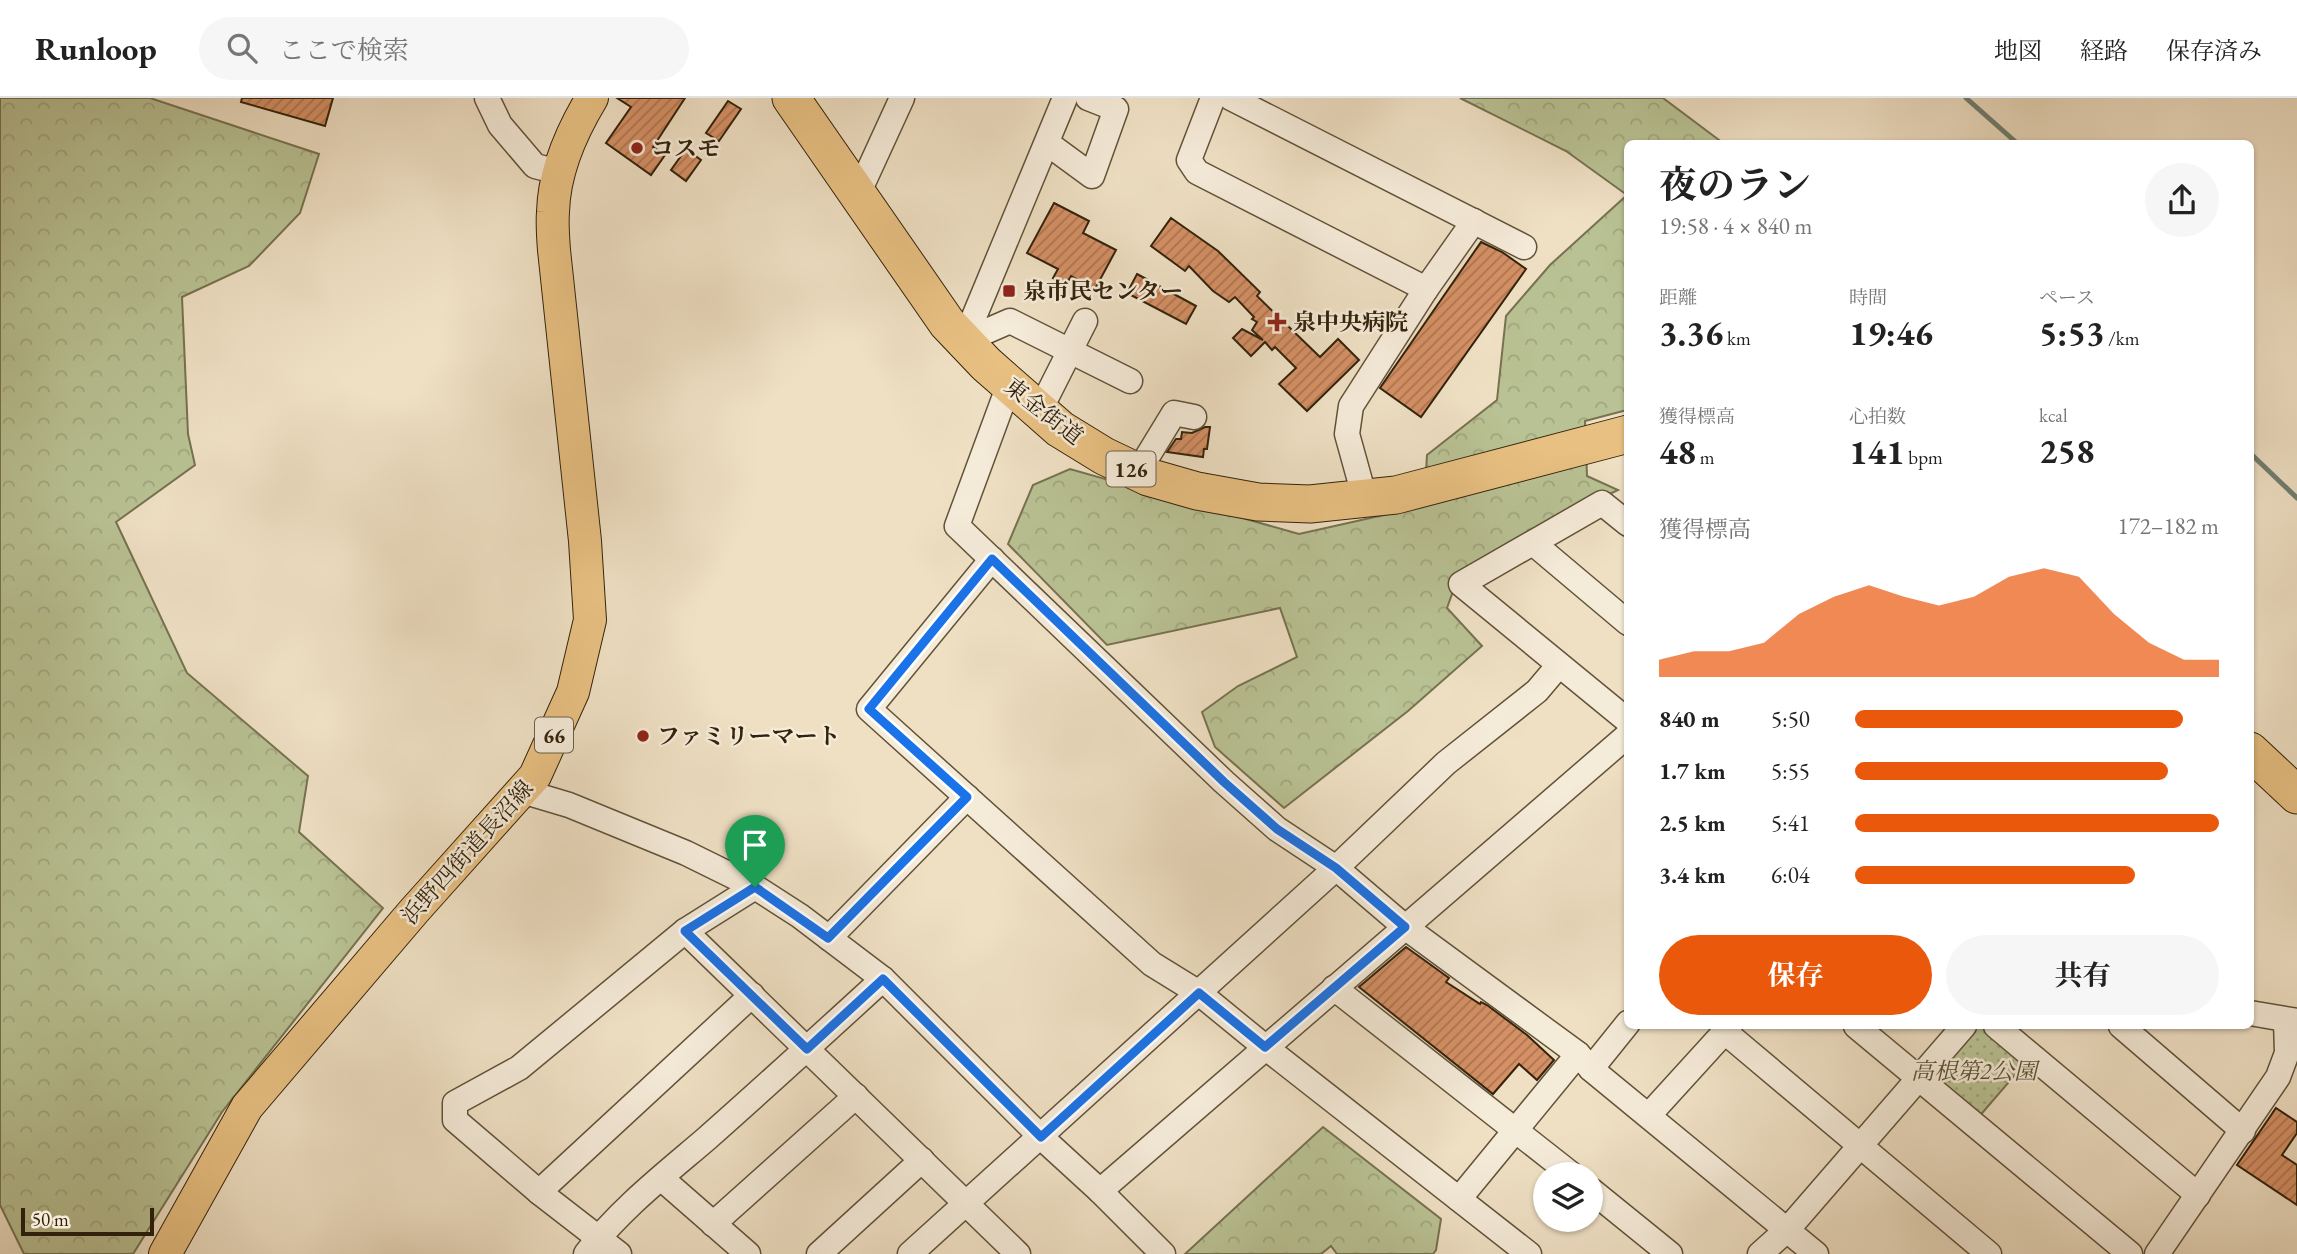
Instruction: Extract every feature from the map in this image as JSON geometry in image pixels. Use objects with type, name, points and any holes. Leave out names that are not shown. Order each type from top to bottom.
[{"type":"highway","name":"東金街道","points":[[791,98],[947,323],[1009,385],[1060,429],[1104,456],[1138,472],[1197,491],[1258,502],[1310,504],[1396,495],[1624,435]]},
{"type":"highway","points":[[2254,755],[2297,795]]},
{"type":"main road","name":"浜野四街道長沼線","points":[[165,1254],[247,1107],[414,911],[536,776],[573,692],[590,620],[585,541],[552,209],[559,172],[579,119],[592,98]]},
{"type":"street","points":[[486,98],[499,125],[535,166],[559,172]]},
{"type":"street","points":[[858,194],[902,98]]},
{"type":"street","points":[[964,341],[1065,98]]},
{"type":"street","points":[[1047,143],[1091,176],[1116,109],[1088,98]]},
{"type":"street","points":[[1213,98],[1189,160],[1197,172],[1426,289]]},
{"type":"street","points":[[1231,98],[1524,247]]},
{"type":"street","points":[[1365,499],[1348,434],[1351,406],[1426,289],[1474,221]]},
{"type":"street","points":[[964,341],[1010,321],[1130,381]]},
{"type":"street","points":[[1039,412],[1084,321]]},
{"type":"street","points":[[1009,385],[957,526],[1277,829],[1336,868],[1405,927],[1584,1061],[1816,1254]]},
{"type":"street","points":[[1138,472],[1174,413],[1194,417]]},
{"type":"street","points":[[1624,521],[1602,503],[1461,584],[1624,718]]},
{"type":"street","points":[[1532,543],[1624,620]]},
{"type":"street","points":[[992,559],[869,709],[1152,964],[1199,993],[1529,1254]]},
{"type":"street","points":[[910,1254],[1336,868],[1446,764],[1537,691],[1559,666]]},
{"type":"street","points":[[1100,1191],[1624,738]]},
{"type":"street","points":[[522,791],[569,805],[686,853],[755,887],[828,938],[883,979],[1163,1254]]},
{"type":"street","points":[[828,938],[967,797]]},
{"type":"street","points":[[619,1254],[592,1245],[539,1192],[455,1120],[456,1103],[519,1068],[685,931],[755,887]]},
{"type":"street","points":[[685,931],[1018,1254]]},
{"type":"street","points":[[592,1245],[661,1178],[883,979]]},
{"type":"street","points":[[1334,988],[1556,1162]]},
{"type":"street","points":[[539,1192],[752,995]]},
{"type":"street","points":[[2157,1254],[2278,1077],[2287,1053],[2292,1021],[2254,1014]]},
{"type":"street","points":[[1458,1199],[1516,1130],[1584,1061],[1624,1026]]},
{"type":"street","points":[[1649,1115],[1728,1029],[1859,1145],[1989,1254]]},
{"type":"street","points":[[1860,1029],[2130,1254]]},
{"type":"street","points":[[1760,1254],[1788,1230],[1961,1029]]},
{"type":"street","points":[[2000,1029],[2198,1195]]},
{"type":"street","points":[[2124,1029],[2243,1131]]},
{"type":"street","points":[[713,1224],[856,1096]]},
{"type":"street","points":[[819,1254],[922,1160]]},
{"type":"street","points":[[661,1178],[748,1254]]},
{"type":"street","points":[[1603,1200],[1670,1254]]},
{"type":"green space","points":[[0,98],[150,98],[319,154],[300,213],[249,266],[182,297],[188,434],[195,465],[116,522],[187,673],[308,776],[299,832],[383,908],[222,1112],[133,1254],[24,1254],[0,1205]]},
{"type":"green space","points":[[1460,98],[1663,98],[1719,140],[1624,140],[1624,193],[1566,151]]},
{"type":"green space","points":[[1624,198],[1624,411],[1585,421],[1587,476],[1618,490],[1503,546],[1460,572],[1447,608],[1482,646],[1408,711],[1284,808],[1215,747],[1202,712],[1238,686],[1297,657],[1280,608],[1107,645],[1008,544],[1033,485],[1070,469],[1299,534],[1424,506],[1427,455],[1497,400],[1506,316],[1550,265]]},
{"type":"green space","name":"高根第2公園","points":[[1966,1029],[1988,1029],[2027,1061],[1977,1119],[1926,1075]]},
{"type":"green space","points":[[1323,1127],[1441,1219],[1433,1254],[1337,1254],[1331,1246],[1321,1254],[1185,1254]]},
{"type":"building","points":[[242,98],[333,98],[325,126],[241,102]]},
{"type":"building","points":[[617,98],[685,98],[653,147],[665,155],[651,175],[606,143],[631,107]]},
{"type":"building","points":[[728,101],[741,109],[719,141],[706,133]]},
{"type":"building","points":[[686,149],[701,160],[686,181],[671,170]]},
{"type":"building","points":[[1054,203],[1089,221],[1083,233],[1116,250],[1095,289],[1071,276],[1066,285],[1053,278],[1058,269],[1027,253]]},
{"type":"building","points":[[1171,218],[1218,251],[1260,292],[1257,296],[1320,357],[1338,339],[1359,360],[1307,411],[1279,384],[1296,368],[1275,347],[1272,350],[1265,342],[1251,356],[1233,338],[1242,329],[1263,340],[1252,330],[1257,322],[1252,319],[1254,317],[1235,297],[1229,302],[1213,291],[1189,266],[1185,271],[1151,246]]},
{"type":"building","points":[[1481,242],[1502,252],[1526,269],[1421,417],[1380,388]]},
{"type":"building","points":[[1137,274],[1196,306],[1186,324],[1127,293]]},
{"type":"building","points":[[1210,427],[1203,457],[1167,452],[1176,439],[1181,439],[1182,432],[1192,433]]},
{"type":"building","points":[[1406,947],[1449,978],[1446,982],[1480,1004],[1481,1002],[1487,1005],[1527,1035],[1554,1060],[1537,1080],[1519,1064],[1493,1094],[1359,987]]},
{"type":"building","points":[[2276,1108],[2297,1122],[2297,1133],[2282,1155],[2297,1165],[2297,1205],[2237,1165]]},
{"type":"waterway","points":[[1966,98],[2013,140]]},
{"type":"waterway","points":[[2254,457],[2297,498]]},
{"type":"place","name":"コスモ","points":[[637,148]]},
{"type":"place","name":"泉市民センター","points":[[1009,291]]},
{"type":"place","name":"泉中央病院","points":[[1277,322]]},
{"type":"place","name":"ファミリーマート","points":[[643,736]]},
{"type":"route","points":[[992,559],[1224,782],[1277,829],[1336,868],[1405,927],[1265,1047],[1199,993],[1041,1137],[883,979],[807,1049],[685,931],[755,887],[828,938],[967,797],[869,709],[992,559]]}]
